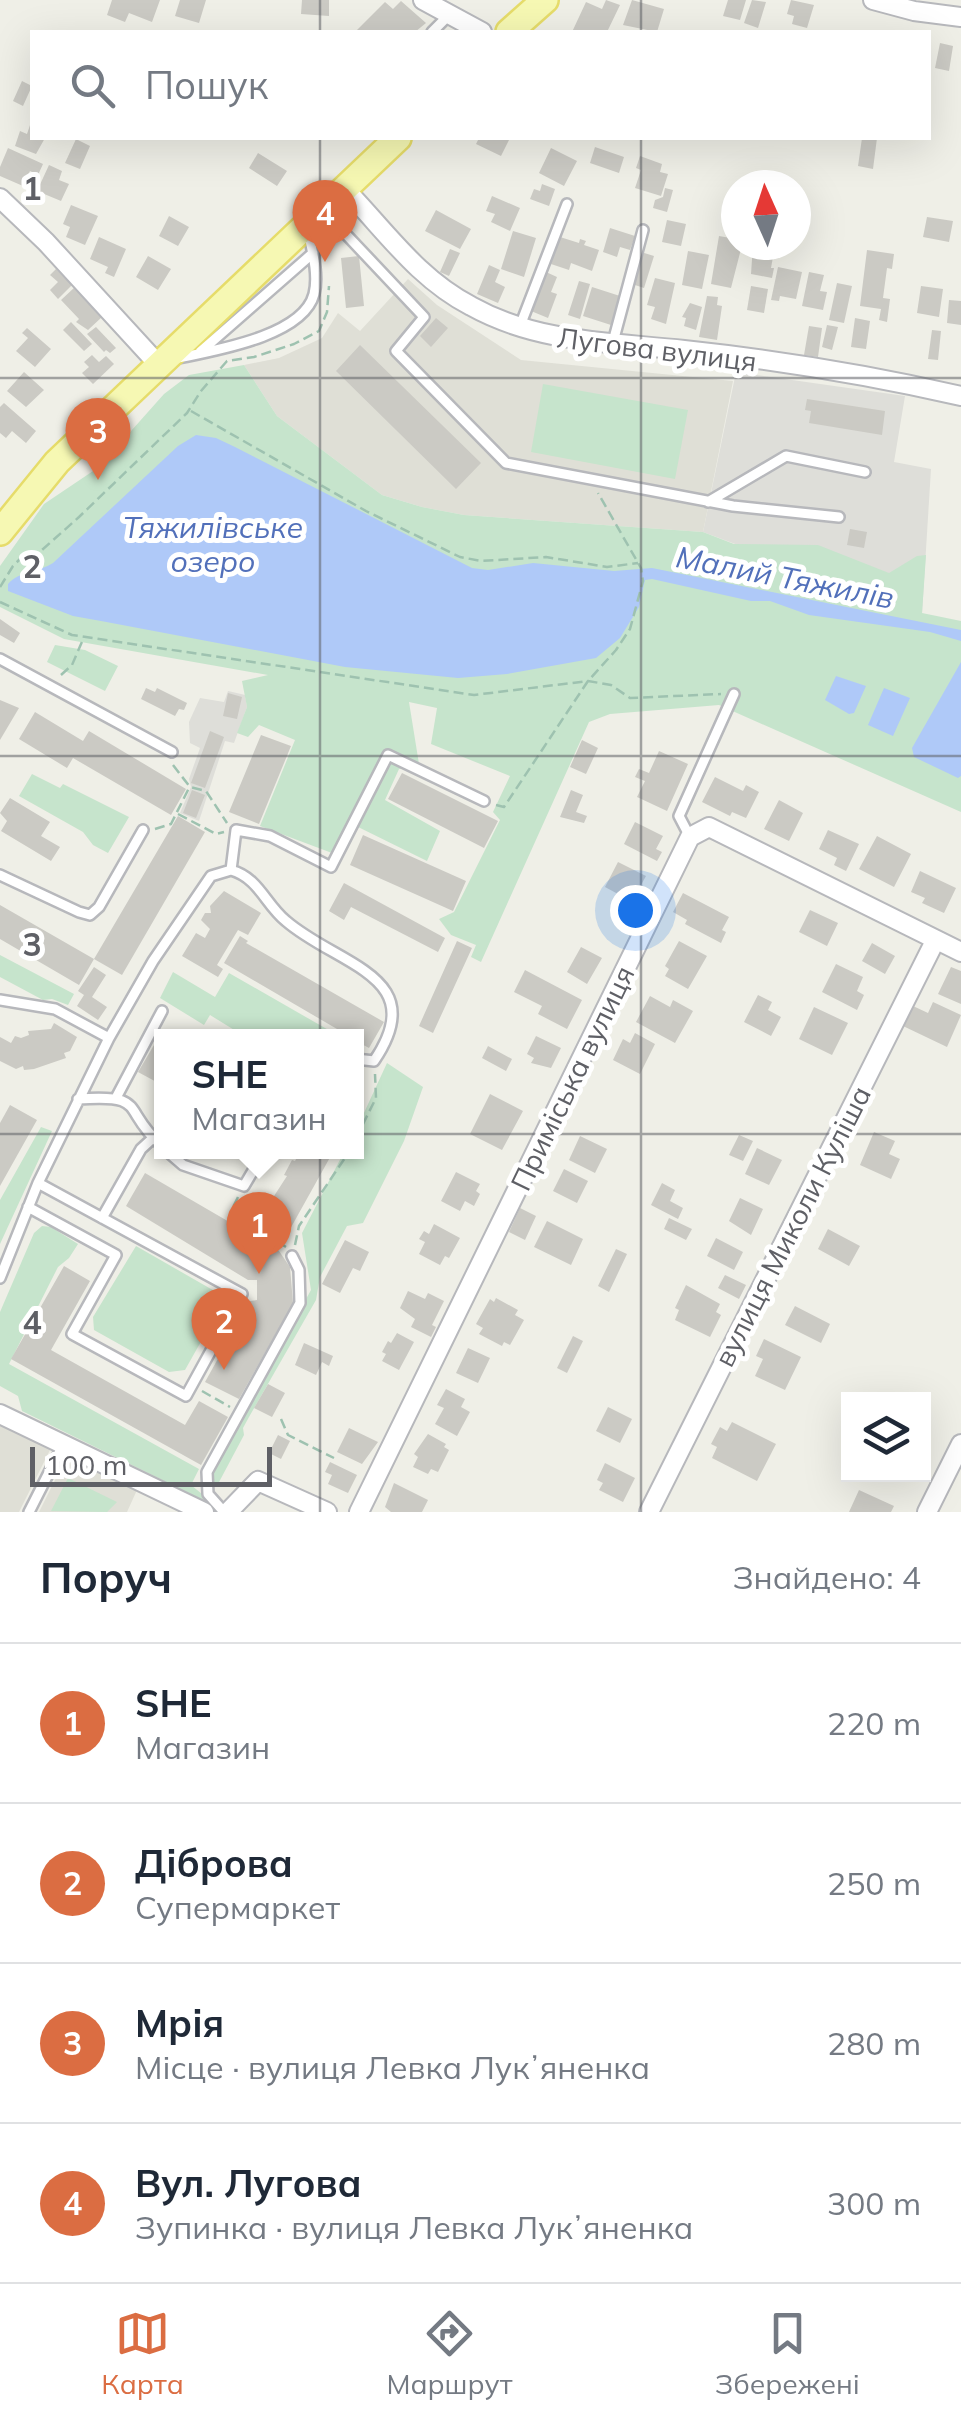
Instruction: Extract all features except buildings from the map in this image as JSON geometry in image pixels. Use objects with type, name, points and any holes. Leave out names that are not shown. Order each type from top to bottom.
[{"type":"main road","points":[[511,30],[546,0]]},
{"type":"main road","points":[[0,532],[56,462],[396,140]]},
{"type":"street","points":[[422,0],[478,30]]},
{"type":"street","points":[[873,0],[914,11],[961,17]]},
{"type":"street","name":"Лугова вулиця","points":[[344,188],[418,269],[471,307],[542,334],[884,378],[961,396]]},
{"type":"street","points":[[0,198],[157,363]]},
{"type":"street","points":[[690,836],[709,827],[961,952]]},
{"type":"street","name":"Приміська вулиця","points":[[359,1512],[690,836]]},
{"type":"street","name":"вулиця Миколи Куліша","points":[[649,1512],[935,941]]},
{"type":"street","points":[[0,1414],[204,1512]]},
{"type":"street","points":[[927,1512],[961,1444]]},
{"type":"street","points":[[226,1512],[258,1481],[327,1512]]},
{"type":"lane","points":[[434,30],[448,16]]},
{"type":"lane","points":[[520,326],[567,204]]},
{"type":"lane","points":[[157,363],[270,334],[298,318],[314,296],[314,216]]},
{"type":"lane","points":[[314,216],[424,317],[396,351],[506,463],[708,502],[839,518]]},
{"type":"lane","points":[[612,344],[643,230]]},
{"type":"lane","points":[[198,354],[313,253]]},
{"type":"lane","points":[[708,502],[786,456],[865,472]]},
{"type":"lane","points":[[0,658],[172,752]]},
{"type":"lane","points":[[690,836],[680,816],[734,694]]},
{"type":"lane","points":[[231,870],[236,830],[270,836],[331,867],[388,754],[484,801]]},
{"type":"lane","points":[[0,875],[90,915],[143,830]]},
{"type":"lane","points":[[0,1278],[38,1183],[109,1038],[153,961],[211,876],[231,870],[242,873],[284,920],[382,984],[394,1000],[394,1019],[389,1040],[374,1061],[364,1060]]},
{"type":"lane","points":[[0,1000],[55,1009],[109,1038]]},
{"type":"lane","points":[[117,1096],[162,1011]]},
{"type":"lane","points":[[78,1099],[117,1096],[133,1107],[154,1138]]},
{"type":"lane","points":[[102,1218],[141,1149],[154,1143]]},
{"type":"lane","points":[[177,1159],[244,1186],[260,1159]]},
{"type":"lane","points":[[28,1206],[116,1254],[72,1334],[186,1396],[242,1294],[38,1183]]},
{"type":"lane","points":[[226,1512],[208,1494],[207,1472],[300,1302],[299,1270],[292,1256]]},
{"type":"lane","points":[[29,1512],[63,1445]]},
{"type":"path","points":[[0,587],[20,559],[32,558],[79,517],[190,410],[228,361],[281,348],[319,331],[327,312],[330,288],[326,270]]},
{"type":"path","points":[[190,410],[366,511],[460,557],[481,561],[546,557],[607,568],[639,565]]},
{"type":"path","points":[[484,801],[504,807],[588,680],[630,629],[643,581],[639,565],[589,478]]},
{"type":"path","points":[[0,602],[72,635],[474,695],[588,680],[611,685],[630,698],[734,694]]},
{"type":"path","points":[[50,686],[72,665],[84,637]]},
{"type":"path","points":[[172,752],[171,764],[190,786],[206,792],[224,821],[236,830]]},
{"type":"path","points":[[143,830],[171,824],[190,786]]},
{"type":"path","points":[[177,814],[216,834],[236,830]]},
{"type":"path","points":[[364,1122],[376,1098],[374,1061]]},
{"type":"path","points":[[292,1256],[298,1226],[344,1159]]},
{"type":"path","points":[[244,1186],[231,1211],[283,1242],[292,1256]]},
{"type":"path","points":[[192,1386],[238,1412]]},
{"type":"path","points":[[281,1419],[288,1435],[334,1458]]},
{"type":"shaded area","points":[[408,279],[437,305],[521,360],[733,381],[703,532],[464,515],[422,507],[382,495],[277,416],[244,365],[279,358],[322,338],[338,313],[360,331]]},
{"type":"shaded area","points":[[736,372],[905,396],[894,462],[931,469],[922,614],[703,532]]},
{"type":"shaded area","points":[[228,691],[245,695],[247,707],[234,743],[225,741],[199,821],[180,813],[200,748],[190,743],[189,722],[200,698],[224,702]]},
{"type":"shaded area","points":[[0,1422],[51,1448],[19,1512],[0,1512]]},
{"type":"shaded area","points":[[67,1456],[137,1490],[127,1512],[39,1512]]},
{"type":"green space","points":[[244,365],[277,416],[382,495],[422,507],[464,515],[703,532],[734,544],[818,545],[889,573],[917,556],[926,555],[922,613],[961,621],[961,812],[719,705],[610,714],[589,722],[481,962],[471,957],[476,945],[451,935],[439,919],[454,912],[500,820],[493,812],[510,776],[431,744],[437,708],[409,702],[419,764],[399,769],[385,800],[440,831],[427,861],[350,823],[332,853],[260,826],[295,740],[259,725],[248,737],[237,733],[247,707],[242,681],[268,675],[64,639],[0,607],[0,566],[44,504],[99,467],[164,394],[189,375]]},
{"type":"green space","points":[[543,384],[688,410],[675,479],[531,452]]},
{"type":"green space","points":[[55,645],[85,650],[118,666],[105,691],[47,662]]},
{"type":"green space","points":[[32,774],[60,788],[63,784],[129,817],[108,853],[93,845],[83,832],[19,796]]},
{"type":"green space","points":[[0,955],[74,994],[68,1005],[43,1000],[0,977]]},
{"type":"green space","points":[[173,972],[215,997],[229,973],[327,1029],[233,1029],[210,1015],[204,1025],[160,998]]},
{"type":"green space","points":[[387,1063],[423,1087],[404,1141],[363,1223],[347,1226],[320,1277],[316,1300],[243,1428],[244,1435],[218,1484],[210,1483],[209,1474],[311,1290],[302,1233],[340,1159],[364,1159],[364,1113]]},
{"type":"green space","points":[[41,1127],[52,1131],[0,1244],[0,1200]]},
{"type":"green space","points":[[42,1226],[51,1227],[78,1244],[58,1267],[9,1364],[199,1469],[191,1485],[213,1503],[22,1411],[18,1396],[0,1386],[0,1312],[34,1233]]},
{"type":"green space","points":[[136,1246],[218,1293],[221,1306],[185,1370],[169,1372],[94,1330],[93,1317]]},
{"type":"green space","points":[[68,1478],[117,1502],[107,1512],[51,1511]]},
{"type":"water","name":"Тяжилівське озеро","points":[[196,435],[216,438],[235,447],[472,568],[488,570],[533,563],[614,571],[652,568],[961,630],[961,641],[930,632],[809,615],[770,601],[751,601],[652,579],[645,580],[639,607],[620,638],[596,658],[507,674],[458,678],[345,667],[73,616],[8,591],[8,584],[18,576],[53,563],[178,446]]},
{"type":"water","points":[[961,662],[958,778],[914,757],[912,748]]},
{"type":"water","points":[[836,676],[866,686],[854,713],[825,700]]},
{"type":"water","points":[[884,688],[910,698],[893,736],[868,725]]},
{"type":"place","name":"Вул. Лугова","points":[[325,262]]},
{"type":"place","name":"Мрія","points":[[98,480]]},
{"type":"place","name":"SHE","points":[[259,1274]]},
{"type":"place","name":"Діброва","points":[[224,1370]]},
{"type":"water label","name":"Малий Тяжилів","points":[[785,577]]}]
